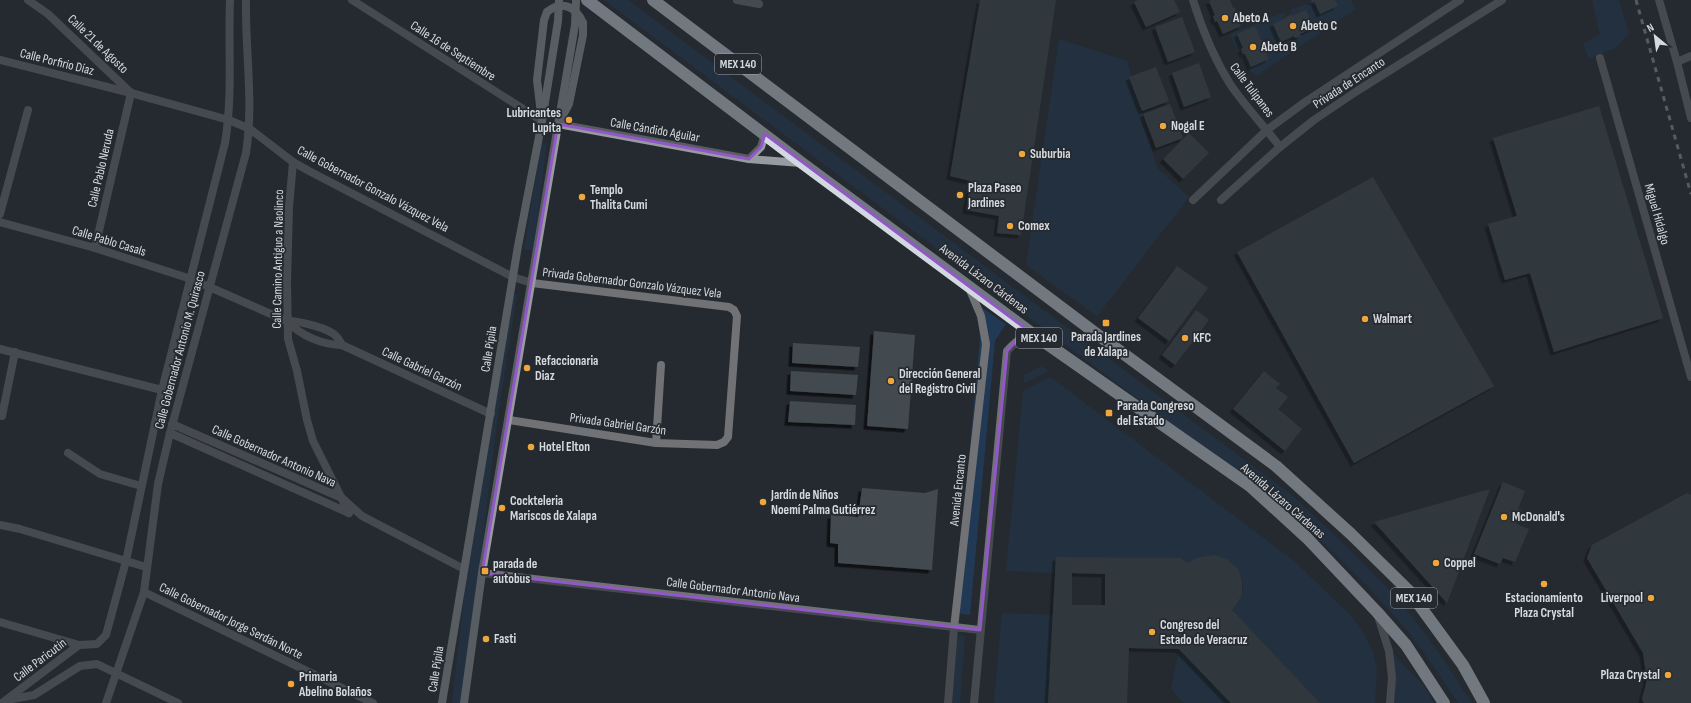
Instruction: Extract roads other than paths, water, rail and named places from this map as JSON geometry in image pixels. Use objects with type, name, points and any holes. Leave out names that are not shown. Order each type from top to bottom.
[{"type":"highway","name":"Avenida Lázaro Cárdenas","points":[[587,0],[802,163],[1033,334],[1250,486],[1307,538],[1406,645],[1444,703]]},
{"type":"highway","name":"Avenida Lázaro Cárdenas","points":[[653,0],[1094,332],[1276,466],[1351,534],[1409,591],[1463,665],[1484,703]]},
{"type":"main road","name":"Calle Pípila","points":[[442,703],[513,277],[542,121],[558,21],[559,0]]},
{"type":"main road","points":[[464,703],[482,573],[575,25],[576,0]]},
{"type":"main road","points":[[542,121],[537,80],[544,20],[547,12],[556,4],[568,4],[579,14],[583,23],[583,35],[569,104],[558,124]]},
{"type":"main road","name":"Calle Cándido Aguilar","points":[[558,124],[749,158],[802,163]]},
{"type":"main road","points":[[749,158],[761,147],[765,134]]},
{"type":"street","name":"Calle 21 de Agosto","points":[[28,0],[40,3],[131,93]]},
{"type":"street","name":"Calle Gobernador Antonio M. Quirasco","points":[[126,561],[162,390],[225,143],[229,120],[230,0]]},
{"type":"street","name":"Calle Gobernador Antonio M. Quirasco","points":[[106,703],[115,673],[144,592],[146,567],[158,484],[172,424],[246,153],[250,129],[246,0]]},
{"type":"street","name":"Calle 16 de Septiembre","points":[[352,0],[542,121]]},
{"type":"street","points":[[737,0],[759,4]]},
{"type":"street","name":"Privada de Encanto","points":[[1193,200],[1267,130],[1305,102],[1460,0]]},
{"type":"street","name":"Privada de Encanto","points":[[1221,200],[1280,147],[1314,120],[1357,91],[1502,0]]},
{"type":"street","points":[[1659,0],[1691,118]]},
{"type":"street","name":"Calle Tulipanes","points":[[1196,1],[1208,43],[1220,68],[1231,86],[1280,147]]},
{"type":"street","points":[[1677,62],[1691,56]]},
{"type":"street","name":"Miguel Hidalgo","points":[[1600,58],[1691,376]]},
{"type":"street","name":"Calle Porfirio Díaz","points":[[0,60],[131,93]]},
{"type":"street","name":"Calle Gobernador Gonzalo Vázquez Vela","points":[[131,93],[229,120],[250,129],[293,162],[355,196],[513,277]]},
{"type":"street","name":"Calle Pablo Neruda","points":[[95,248],[131,93]]},
{"type":"street","points":[[0,214],[28,110]]},
{"type":"street","name":"Calle Camino Antiguo a Naolinco","points":[[293,162],[289,207],[288,339],[313,441],[349,513]]},
{"type":"street","name":"Calle Pablo Casals","points":[[0,222],[95,248],[191,279],[210,287]]},
{"type":"street","name":"Privada Gobernador Gonzalo Vázquez Vela","points":[[513,277],[532,283],[729,307],[734,310],[737,316],[729,430],[728,438],[724,442]]},
{"type":"street","name":"Avenida Encanto","points":[[948,703],[954,628],[986,344],[981,316],[967,284]]},
{"type":"street","name":"Calle Gabriel Garzón","points":[[210,287],[287,321],[295,329],[311,338],[333,345],[342,345],[491,414]]},
{"type":"street","name":"Calle Gabriel Garzón","points":[[287,321],[297,321],[315,326],[337,336],[342,345]]},
{"type":"street","points":[[974,703],[1007,351],[1016,341],[1024,336],[1033,334]]},
{"type":"street","points":[[0,349],[162,390]]},
{"type":"street","points":[[2,416],[15,352]]},
{"type":"street","points":[[656,444],[661,365]]},
{"type":"street","name":"Privada Gabriel Garzón","points":[[509,420],[656,444],[717,445],[724,442]]},
{"type":"street","name":"Calle Gobernador Antonio Nava","points":[[172,424],[342,498],[362,516]]},
{"type":"street","name":"Calle Gobernador Antonio Nava","points":[[170,433],[349,513],[362,516],[464,569]]},
{"type":"street","points":[[68,454],[100,474],[141,486]]},
{"type":"street","points":[[0,525],[20,528],[146,567]]},
{"type":"street","name":"Calle Paricutín","points":[[4,702],[79,645],[97,644],[106,635],[126,561]]},
{"type":"street","name":"Calle Gobernador Antonio Nava","points":[[482,573],[980,630]]},
{"type":"street","name":"Calle Gobernador Jorge Serdán Norte","points":[[144,592],[373,703]]},
{"type":"street","points":[[1376,612],[1389,652],[1392,678],[1390,703]]},
{"type":"street","points":[[0,622],[79,645]]},
{"type":"street","name":"Calle Paricutín","points":[[4,702],[34,695],[80,666],[97,664],[178,703]]},
{"type":"railway","points":[[1636,0],[1691,194]]},
{"type":"place","name":"Abeto A","points":[[1225,18]]},
{"type":"place","name":"Abeto C","points":[[1293,26]]},
{"type":"place","name":"Abeto B","points":[[1253,47]]},
{"type":"place","name":"Lubricantes Lupita","points":[[569,120]]},
{"type":"place","name":"Nogal E","points":[[1163,126]]},
{"type":"place","name":"Suburbia","points":[[1022,154]]},
{"type":"place","name":"Plaza Paseo Jardines","points":[[960,195]]},
{"type":"place","name":"Templo Thalita Cumi","points":[[582,197]]},
{"type":"place","name":"Comex","points":[[1010,226]]},
{"type":"place","name":"Walmart","points":[[1365,319]]},
{"type":"place","name":"Parada Jardines de Xalapa","points":[[1106,323]]},
{"type":"place","name":"KFC","points":[[1185,338]]},
{"type":"place","name":"Refaccionaria Diaz","points":[[527,368]]},
{"type":"place","name":"Dirección General del Registro Civil","points":[[891,381]]},
{"type":"place","name":"Parada Congreso del Estado","points":[[1109,413]]},
{"type":"place","name":"Hotel Elton","points":[[531,447]]},
{"type":"place","name":"Jardín de Niños Noemí Palma Gutiérrez","points":[[763,502]]},
{"type":"place","name":"Cockteleria Mariscos de Xalapa","points":[[502,508]]},
{"type":"place","name":"McDonald's","points":[[1504,517]]},
{"type":"place","name":"Coppel","points":[[1436,563]]},
{"type":"place","name":"parada de autobus","points":[[485,571]]},
{"type":"place","name":"Estacionamiento Plaza Crystal","points":[[1544,584]]},
{"type":"place","name":"Liverpool","points":[[1651,598]]},
{"type":"place","name":"Congreso del Estado de Veracruz","points":[[1152,632]]},
{"type":"place","name":"Fasti","points":[[486,639]]},
{"type":"place","name":"Plaza Crystal","points":[[1668,675]]},
{"type":"place","name":"Primaria Abelino Bolaños","points":[[291,684]]}]
